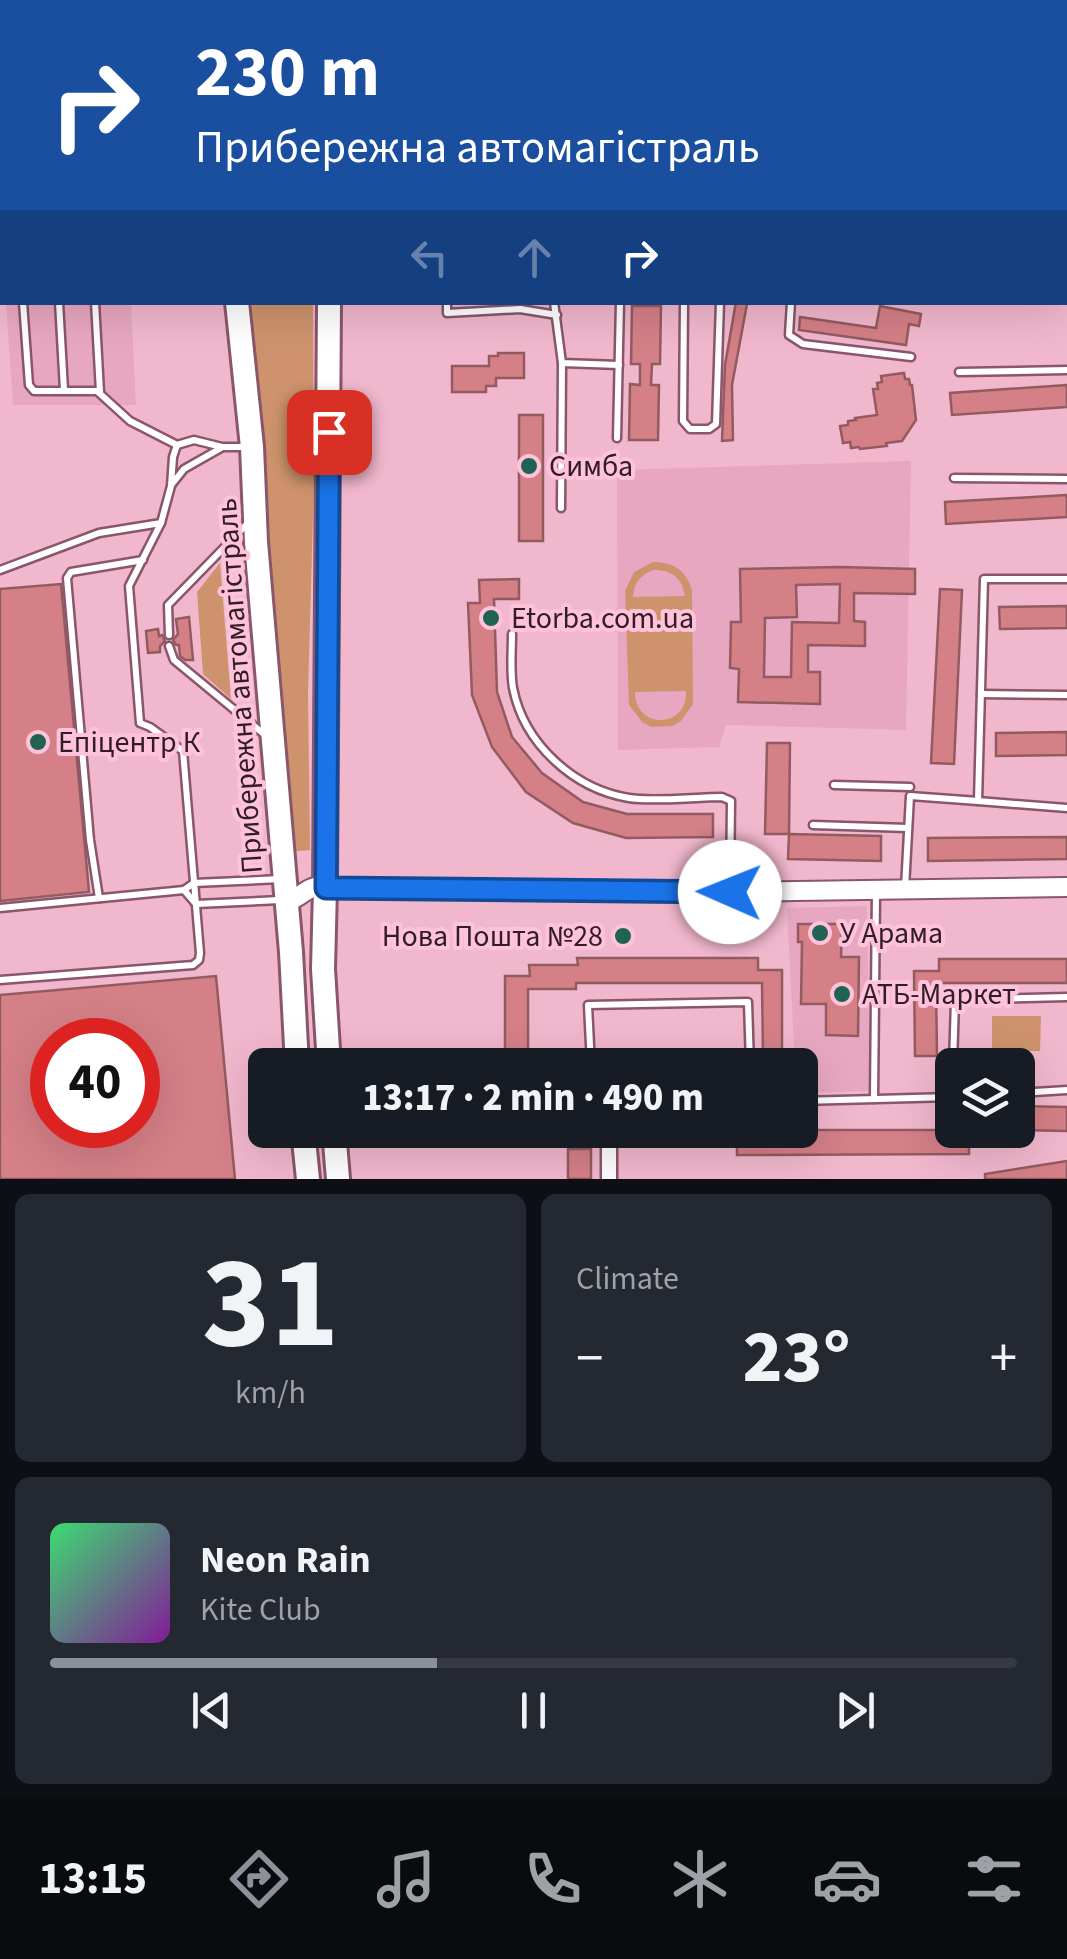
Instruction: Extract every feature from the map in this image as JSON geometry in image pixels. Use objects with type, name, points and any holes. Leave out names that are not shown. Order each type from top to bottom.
[{"type":"main road","name":"Прибережна автомагістраль","points":[[237,305],[252,447],[296,1048]]},
{"type":"main road","points":[[328,1048],[323,968],[329,305]]},
{"type":"main road","points":[[305,1148],[308,1179]]},
{"type":"main road","points":[[335,1148],[338,1179]]},
{"type":"street","points":[[285,890],[299,898],[312,888],[730,892],[1067,888]]},
{"type":"street","points":[[609,1148],[610,1179]]},
{"type":"lane","points":[[24,305],[29,385],[34,391],[91,389],[130,421],[177,445],[194,440],[222,447],[252,447]]},
{"type":"lane","points":[[59,305],[64,390]]},
{"type":"lane","points":[[95,305],[100,393]]},
{"type":"lane","points":[[447,305],[447,313],[520,309],[556,314]]},
{"type":"lane","points":[[554,305],[562,363],[561,508]]},
{"type":"lane","points":[[617,438],[620,305]]},
{"type":"lane","points":[[684,305],[683,420],[690,429],[709,429],[716,424],[720,305]]},
{"type":"lane","points":[[791,305],[789,336],[803,344],[911,357]]},
{"type":"lane","points":[[562,363],[619,365]]},
{"type":"lane","points":[[959,372],[1067,370]]},
{"type":"lane","points":[[0,980],[193,965],[199,960],[182,751],[140,724],[130,586],[161,523],[177,445]]},
{"type":"lane","points":[[171,486],[184,469],[222,447]]},
{"type":"lane","points":[[954,478],[1067,479]]},
{"type":"lane","points":[[168,635],[168,604],[256,514]]},
{"type":"lane","points":[[0,570],[99,533],[161,523]]},
{"type":"lane","points":[[99,898],[90,840],[68,578],[71,572],[143,560]]},
{"type":"lane","points":[[978,801],[984,579],[1067,579]]},
{"type":"lane","points":[[512,634],[513,688],[526,726],[552,759],[589,786],[631,798],[722,797],[731,802],[730,892]]},
{"type":"lane","points":[[170,646],[174,660],[272,741]]},
{"type":"lane","points":[[981,694],[1067,694]]},
{"type":"lane","points":[[834,784],[910,787]]},
{"type":"lane","points":[[905,890],[910,796],[1067,808]]},
{"type":"lane","points":[[813,825],[908,828]]},
{"type":"lane","points":[[0,908],[184,890],[194,883],[285,890]]},
{"type":"lane","points":[[184,890],[196,904]]},
{"type":"lane","points":[[196,904],[285,890]]},
{"type":"lane","points":[[874,1099],[876,890]]},
{"type":"lane","points":[[954,1048],[955,1000],[1067,997]]},
{"type":"lane","points":[[590,1048],[588,1005],[748,1002],[749,1048]]},
{"type":"lane","points":[[1035,1092],[1067,1090]]},
{"type":"lane","points":[[818,1101],[935,1097]]},
{"type":"shaded area","points":[[6,305],[131,305],[136,405],[13,405]]},
{"type":"shaded area","points":[[249,305],[313,305],[310,850],[289,852]]},
{"type":"shaded area","points":[[911,461],[906,730],[726,725],[719,747],[618,750],[617,470]]},
{"type":"shaded area","points":[[653,562],[667,564],[682,572],[692,590],[693,704],[681,721],[672,726],[651,727],[629,705],[625,591],[634,572]],"holes":[[[654,570],[675,576],[685,596],[633,597],[639,580]],[[686,691],[679,713],[661,720],[643,713],[635,692]]]},
{"type":"shaded area","points":[[220,563],[231,699],[203,674],[197,592]]},
{"type":"shaded area","points":[[867,906],[870,1091],[818,1092],[818,1048],[794,1048],[787,908]]},
{"type":"shaded area","points":[[992,1016],[1041,1016],[1040,1051],[992,1048]]},
{"type":"building","points":[[735,305],[747,305],[732,385],[733,440],[722,441],[725,365]]},
{"type":"building","points":[[632,306],[661,306],[660,364],[652,364],[651,385],[659,385],[658,440],[629,440],[630,384],[640,385],[640,364],[631,364]]},
{"type":"building","points":[[880,306],[921,314],[919,326],[909,324],[906,345],[799,330],[800,317],[876,328]]},
{"type":"building","points":[[524,353],[524,378],[496,378],[496,386],[486,386],[486,392],[452,392],[452,366],[489,366],[489,356]]},
{"type":"building","points":[[904,373],[912,385],[916,420],[902,441],[860,449],[851,448],[850,442],[843,443],[840,426],[855,418],[877,415],[873,389],[878,389],[881,376]]},
{"type":"building","points":[[1067,385],[1067,407],[952,415],[950,393]]},
{"type":"building","points":[[519,415],[543,415],[543,541],[519,541]]},
{"type":"building","points":[[1067,495],[1067,517],[946,524],[945,502]]},
{"type":"building","points":[[740,569],[915,569],[915,594],[854,593],[854,621],[865,622],[865,646],[808,645],[808,672],[820,672],[820,704],[738,702],[739,669],[730,668],[731,622],[741,622]],"holes":[[[840,584],[839,623],[792,622],[791,677],[764,677],[765,618],[797,617],[796,585]]]},
{"type":"building","points":[[519,579],[519,599],[494,599],[497,692],[512,737],[542,773],[583,802],[627,814],[713,814],[713,837],[626,838],[573,823],[526,792],[492,747],[472,695],[468,603],[480,603],[479,580]]},
{"type":"building","name":"Епіцентр К","points":[[61,584],[89,892],[0,901],[0,589]]},
{"type":"building","points":[[940,589],[962,590],[954,764],[931,763]]},
{"type":"building","points":[[1067,606],[1067,628],[1000,629],[999,607]]},
{"type":"building","points":[[189,617],[193,660],[185,660],[173,640],[178,634],[176,619]]},
{"type":"building","points":[[158,629],[165,641],[160,652],[148,653],[146,631]]},
{"type":"building","points":[[1067,732],[1067,755],[996,756],[996,733]]},
{"type":"building","points":[[767,743],[790,743],[789,834],[765,834]]},
{"type":"building","points":[[789,834],[881,836],[881,861],[788,859]]},
{"type":"building","points":[[1067,837],[1067,859],[928,861],[928,838]]},
{"type":"building","points":[[798,924],[842,924],[841,957],[859,957],[858,1036],[826,1035],[826,1004],[801,1004],[802,942],[798,942]]},
{"type":"building","points":[[577,958],[758,958],[758,970],[782,970],[782,1048],[763,1048],[762,983],[576,983],[576,989],[528,989],[528,1048],[505,1048],[505,976],[530,976],[529,965],[578,965]]},
{"type":"building","points":[[939,959],[1067,959],[1067,983],[936,983],[935,1056],[915,1056],[914,971],[939,971]]},
{"type":"building","points":[[216,976],[235,1179],[0,1179],[0,995]]},
{"type":"building","points":[[1035,1106],[1067,1107],[1067,1131],[1035,1130]]},
{"type":"building","points":[[818,1130],[935,1130],[935,1148],[969,1148],[969,1154],[737,1155],[737,1148],[818,1148]]},
{"type":"building","points":[[568,1149],[591,1149],[591,1179],[568,1179]]},
{"type":"building","points":[[1067,1161],[1067,1179],[985,1179],[985,1174]]},
{"type":"place","name":"Симба","points":[[529,466]]},
{"type":"place","name":"Etorba.com.ua","points":[[491,618]]},
{"type":"place","name":"Епіцентр К","points":[[38,742]]},
{"type":"place","name":"У Арама","points":[[820,933]]},
{"type":"place","name":"Нова Пошта №28","points":[[623,936]]},
{"type":"place","name":"АТБ-Маркет","points":[[842,994]]},
{"type":"route","points":[[329,432],[326,888],[730,892]]}]
